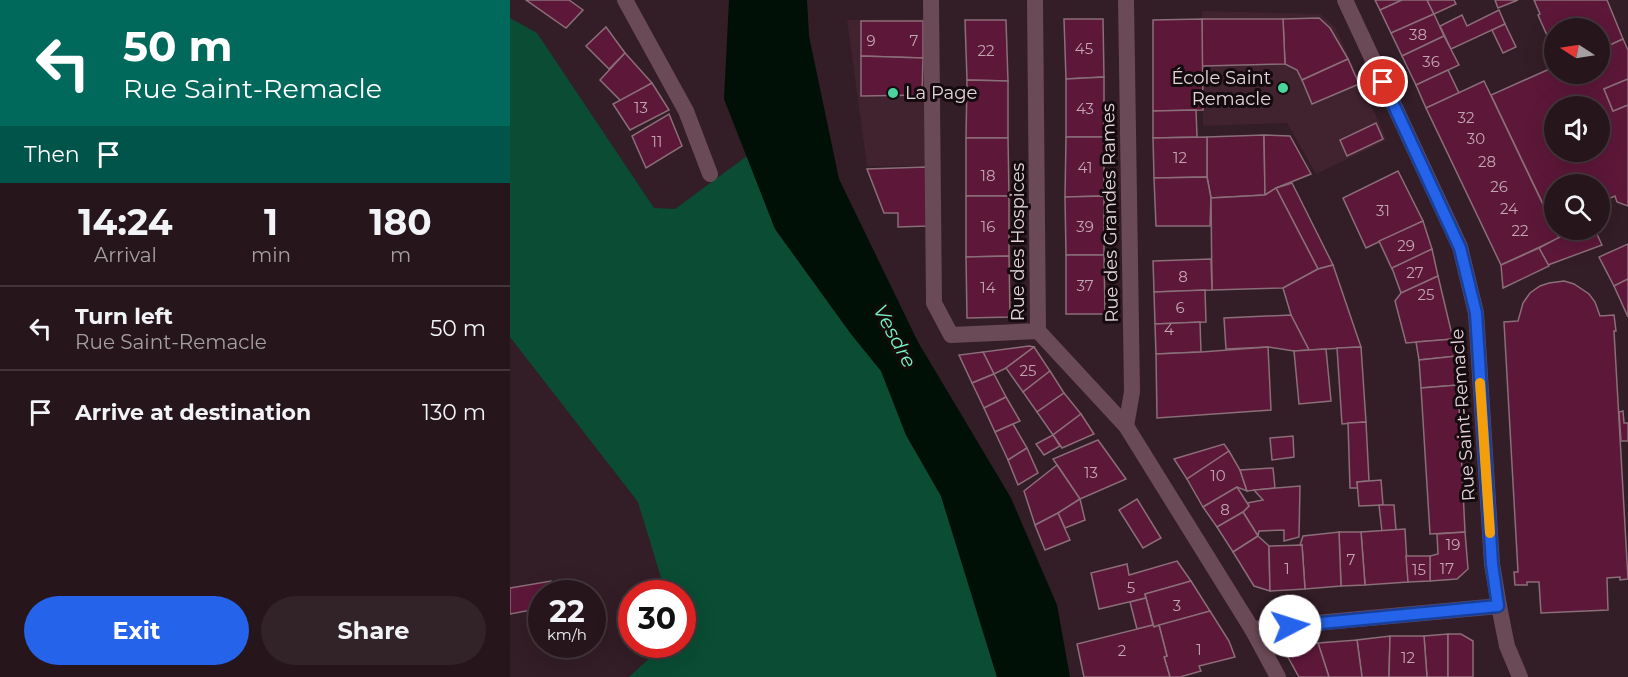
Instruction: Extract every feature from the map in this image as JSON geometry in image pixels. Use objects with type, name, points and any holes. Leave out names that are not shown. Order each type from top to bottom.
[{"type":"street","points":[[625,0],[686,111],[710,174]]},
{"type":"street","points":[[932,0],[934,303],[951,335],[1038,331]]},
{"type":"street","name":"Rue des Hospices","points":[[1035,0],[1038,331],[1126,426],[1252,629],[1278,677]]},
{"type":"street","name":"Rue des Grandes Rames","points":[[1126,0],[1132,392],[1126,426]]},
{"type":"street","name":"Rue Saint-Remacle","points":[[1345,0],[1460,248],[1476,313],[1492,564],[1507,646],[1520,677]]},
{"type":"street","points":[[1252,629],[1498,606]]},
{"type":"shaded area","name":"École Saint Remacle","points":[[1202,11],[1320,14],[1335,27],[1387,140],[1316,174],[1287,123],[1203,126]]},
{"type":"shaded area","name":"La Page","points":[[927,19],[929,166],[867,166],[847,20]]},
{"type":"green space","points":[[510,18],[537,33],[654,208],[675,209],[747,156],[775,229],[851,334],[881,371],[906,435],[941,496],[997,677],[629,677],[650,658],[696,658],[696,580],[662,580],[638,502],[510,337]]},
{"type":"water","name":"Vesdre","points":[[729,0],[807,0],[809,36],[839,179],[918,342],[1011,498],[1057,605],[1070,677],[997,677],[941,496],[906,435],[881,371],[851,334],[775,229],[724,99]]},
{"type":"building","points":[[526,0],[569,0],[583,10],[566,28]]},
{"type":"building","points":[[1375,0],[1402,0],[1380,10]]},
{"type":"building","points":[[1402,0],[1427,0],[1434,14],[1391,33],[1380,10]]},
{"type":"building","points":[[1427,0],[1454,0],[1456,4],[1434,14]]},
{"type":"building","points":[[1495,0],[1518,0],[1498,8]]},
{"type":"building","points":[[1534,0],[1607,0],[1623,39],[1610,45],[1610,18],[1544,18],[1544,28],[1538,15],[1540,14]]},
{"type":"building","points":[[1499,10],[1505,24],[1451,49],[1440,26],[1462,15],[1467,26]]},
{"type":"building","points":[[1434,14],[1444,36],[1402,56],[1391,33]]},
{"type":"building","points":[[1319,18],[1330,28],[1348,59],[1302,80],[1297,70],[1285,64],[1283,19]]},
{"type":"building","points":[[1064,19],[1103,19],[1104,77],[1066,79]]},
{"type":"building","points":[[1202,19],[1283,19],[1285,64],[1202,66]]},
{"type":"building","points":[[1202,19],[1203,110],[1153,111],[1153,20]]},
{"type":"building","points":[[965,20],[1006,20],[1008,81],[967,80]]},
{"type":"building","points":[[861,21],[923,21],[923,58],[861,56]]},
{"type":"building","points":[[1505,24],[1516,47],[1503,53],[1492,30]]},
{"type":"building","points":[[606,27],[625,53],[609,69],[586,46]]},
{"type":"building","points":[[1444,36],[1459,65],[1416,85],[1402,56]]},
{"type":"building","points":[[1623,39],[1628,50],[1628,79],[1604,89],[1607,96],[1544,96],[1544,162],[1610,162],[1610,104],[1613,111],[1628,105],[1628,206],[1617,202],[1615,196],[1610,198],[1610,174],[1544,174],[1544,206],[1491,95],[1544,71],[1544,84],[1610,84],[1610,45]]},
{"type":"building","points":[[625,53],[652,83],[621,101],[600,80]]},
{"type":"building","points":[[861,56],[923,58],[922,95],[861,96]]},
{"type":"building","points":[[1348,59],[1359,84],[1312,104],[1302,80]]},
{"type":"building","points":[[1448,70],[1459,93],[1426,108],[1416,85]]},
{"type":"building","points":[[1104,77],[1104,137],[1066,137],[1066,79]]},
{"type":"building","points":[[1628,79],[1628,105],[1613,111],[1610,96],[1607,96],[1604,89]]},
{"type":"building","points":[[967,80],[1008,81],[1008,138],[966,138]]},
{"type":"building","points":[[1484,81],[1544,207],[1544,240],[1555,240],[1501,265],[1426,108]]},
{"type":"building","points":[[652,83],[669,110],[630,130],[613,104]]},
{"type":"building","points":[[1196,110],[1197,137],[1153,138],[1153,111]]},
{"type":"building","points":[[669,114],[682,146],[646,168],[632,136]]},
{"type":"building","points":[[1376,123],[1383,139],[1347,156],[1340,140]]},
{"type":"building","points":[[1264,135],[1265,195],[1211,198],[1207,177],[1207,137]]},
{"type":"building","points":[[1264,135],[1290,136],[1311,174],[1265,195]]},
{"type":"building","points":[[1066,137],[1104,137],[1104,196],[1065,197]]},
{"type":"building","points":[[1207,137],[1207,177],[1154,178],[1153,138]]},
{"type":"building","points":[[966,138],[1008,138],[1009,196],[966,196]]},
{"type":"building","points":[[926,167],[928,226],[898,227],[898,213],[884,213],[867,169]]},
{"type":"building","points":[[1398,171],[1423,221],[1366,248],[1343,198]]},
{"type":"building","points":[[1207,177],[1211,198],[1210,226],[1156,226],[1154,178]]},
{"type":"building","points":[[1292,183],[1333,265],[1318,269],[1276,188]]},
{"type":"building","points":[[1276,188],[1318,269],[1283,288],[1212,290],[1211,198],[1265,195]]},
{"type":"building","points":[[966,196],[1009,196],[1009,256],[966,257]]},
{"type":"building","points":[[1104,196],[1104,255],[1066,255],[1065,197]]},
{"type":"building","points":[[1423,221],[1432,249],[1392,269],[1379,241]]},
{"type":"building","points":[[1554,240],[1600,240],[1602,245],[1548,265],[1539,248]]},
{"type":"building","points":[[1628,244],[1628,279],[1614,286],[1599,257]]},
{"type":"building","points":[[1539,248],[1549,266],[1503,288],[1501,265]]},
{"type":"building","points":[[1432,249],[1438,276],[1401,293],[1392,268]]},
{"type":"building","points":[[1066,255],[1104,255],[1105,314],[1066,314]]},
{"type":"building","points":[[1009,256],[1010,317],[967,318],[966,257]]},
{"type":"building","points":[[1211,259],[1212,290],[1154,292],[1153,261]]},
{"type":"building","points":[[1333,265],[1361,347],[1309,350],[1291,315],[1283,288],[1318,269]]},
{"type":"building","points":[[1438,276],[1453,339],[1406,343],[1395,301],[1401,293]]},
{"type":"building","points":[[1628,279],[1628,317],[1614,286]]},
{"type":"building","points":[[1564,281],[1574,284],[1589,294],[1600,316],[1614,315],[1628,579],[1607,578],[1608,610],[1541,613],[1539,582],[1515,585],[1514,572],[1518,572],[1504,322],[1518,321],[1523,303],[1530,293],[1540,286]]},
{"type":"building","points":[[1205,290],[1206,322],[1155,324],[1154,292]]},
{"type":"building","points":[[1291,315],[1309,350],[1294,351],[1268,347],[1226,349],[1224,318]]},
{"type":"building","points":[[1200,322],[1201,352],[1156,354],[1155,324]]},
{"type":"building","points":[[1453,339],[1457,356],[1419,360],[1416,342]]},
{"type":"building","points":[[1034,347],[994,374],[983,352]]},
{"type":"building","points":[[1034,347],[1050,371],[1023,392],[1006,368]]},
{"type":"building","points":[[1268,347],[1271,410],[1157,418],[1156,354]]},
{"type":"building","points":[[1361,347],[1366,422],[1342,424],[1337,348]]},
{"type":"building","points":[[1326,349],[1331,401],[1299,404],[1294,351]]},
{"type":"building","points":[[983,352],[994,374],[972,383],[959,355]]},
{"type":"building","points":[[1457,356],[1458,385],[1421,388],[1419,360]]},
{"type":"building","points":[[1050,371],[1064,393],[1037,412],[1023,392]]},
{"type":"building","points":[[994,374],[1006,397],[984,408],[972,383]]},
{"type":"building","points":[[1458,385],[1465,532],[1430,534],[1421,388]]},
{"type":"building","points":[[1064,393],[1081,414],[1053,435],[1037,412]]},
{"type":"building","points":[[1006,397],[1020,421],[995,432],[984,408]]},
{"type":"building","points":[[1623,411],[1624,423],[1628,423],[1628,441],[1621,441],[1619,412]]},
{"type":"building","points":[[1081,414],[1094,434],[1062,448],[1053,435]]},
{"type":"building","points":[[1366,422],[1369,481],[1357,482],[1358,488],[1350,488],[1348,423]]},
{"type":"building","points":[[1013,424],[1027,448],[1008,460],[995,432]]},
{"type":"building","points":[[1053,435],[1060,446],[1044,455],[1036,444]]},
{"type":"building","points":[[1293,436],[1294,457],[1272,460],[1270,438]]},
{"type":"building","points":[[1098,440],[1126,479],[1080,499],[1053,459]]},
{"type":"building","points":[[1224,444],[1229,451],[1187,479],[1174,459]]},
{"type":"building","points":[[1027,448],[1038,473],[1018,485],[1008,460]]},
{"type":"building","points":[[1229,451],[1240,470],[1247,491],[1237,487],[1203,507],[1187,479]]},
{"type":"building","points":[[1057,465],[1080,499],[1035,525],[1024,491]]},
{"type":"building","points":[[1273,468],[1275,488],[1247,491],[1240,470]]},
{"type":"building","points":[[1381,480],[1383,505],[1359,506],[1357,482]]},
{"type":"building","points":[[1300,486],[1299,537],[1284,541],[1284,530],[1259,531],[1258,536],[1243,512],[1249,506],[1247,503],[1263,500],[1254,490]]},
{"type":"building","points":[[1237,487],[1249,506],[1217,527],[1203,507]]},
{"type":"building","points":[[1080,499],[1085,520],[1065,528],[1058,513]]},
{"type":"building","points":[[1137,499],[1161,538],[1143,548],[1119,510]]},
{"type":"building","points":[[1379,505],[1394,505],[1396,530],[1382,531]]},
{"type":"building","points":[[1243,512],[1258,536],[1233,552],[1217,527]]},
{"type":"building","points":[[1058,513],[1070,540],[1045,550],[1035,525]]},
{"type":"building","points":[[1405,529],[1408,582],[1365,585],[1361,532]]},
{"type":"building","points":[[1339,532],[1361,532],[1365,585],[1341,586]]},
{"type":"building","points":[[1339,532],[1341,586],[1305,589],[1302,545],[1300,545],[1303,536]]},
{"type":"building","points":[[1465,532],[1468,569],[1457,579],[1430,581],[1430,556],[1438,554],[1437,534]]},
{"type":"building","points":[[1258,536],[1269,546],[1270,591],[1254,586],[1233,552]]},
{"type":"building","points":[[1302,545],[1305,589],[1270,591],[1269,546]]},
{"type":"building","points":[[1406,556],[1430,556],[1430,581],[1408,582]]},
{"type":"building","points":[[1177,561],[1191,581],[1145,594],[1146,598],[1099,609],[1091,573],[1127,564],[1129,575]]},
{"type":"building","points":[[1191,581],[1210,611],[1154,627],[1145,594]]},
{"type":"building","points":[[528,585],[528,611],[510,614],[510,588]]},
{"type":"building","points":[[1146,598],[1153,625],[1137,629],[1130,602]]},
{"type":"building","points":[[1210,611],[1229,641],[1235,657],[1199,666],[1201,671],[1180,677],[1170,677],[1159,625]]},
{"type":"building","points":[[1153,625],[1154,627],[1159,625],[1170,677],[1084,677],[1077,644]]},
{"type":"building","points":[[1448,634],[1448,677],[1427,677],[1424,636]]},
{"type":"building","points":[[1448,634],[1461,634],[1473,641],[1473,677],[1448,677]]},
{"type":"building","points":[[1390,636],[1389,677],[1362,677],[1357,640]]},
{"type":"building","points":[[1390,636],[1424,636],[1427,677],[1389,677]]},
{"type":"building","points":[[1357,640],[1362,677],[1329,677],[1318,643]]},
{"type":"building","points":[[1318,643],[1329,677],[1299,677],[1284,650],[1288,644]]},
{"type":"slow traffic","points":[[1480,383],[1490,533]]},
{"type":"place","name":"École Saint Remacle","points":[[1283,88]]},
{"type":"place","name":"La Page","points":[[893,93]]},
{"type":"route","points":[[1290,626],[1498,606],[1492,564],[1476,313],[1460,248],[1383,82]]}]
